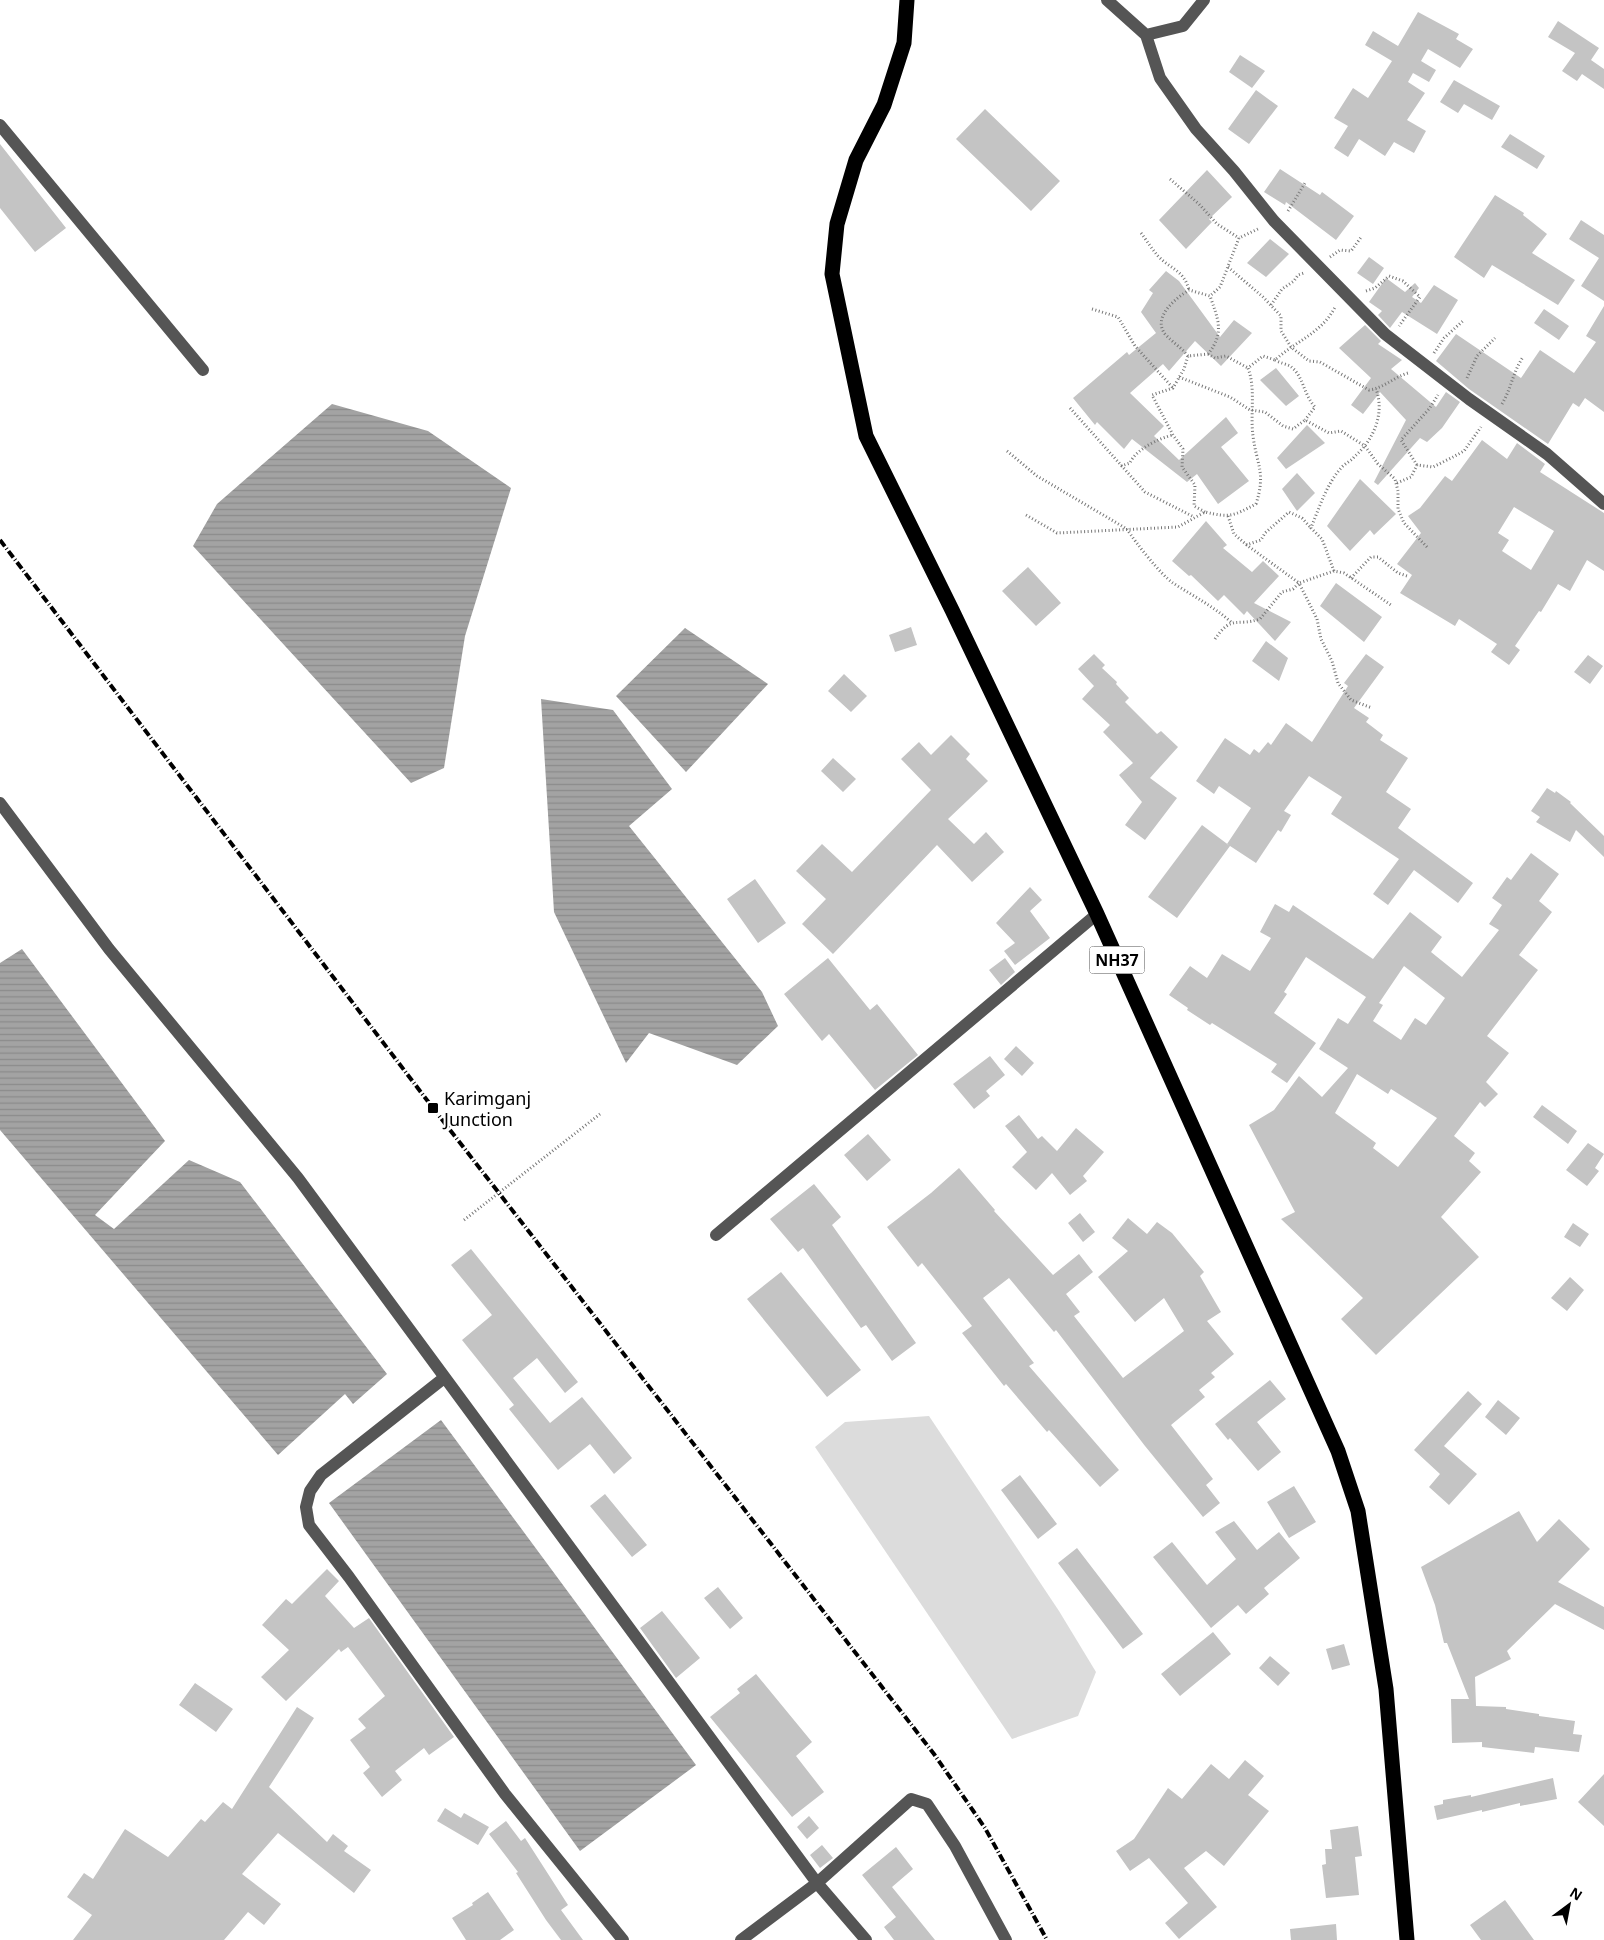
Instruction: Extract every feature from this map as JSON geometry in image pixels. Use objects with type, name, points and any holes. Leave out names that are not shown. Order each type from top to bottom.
[{"type":"highway","name":"NH37","points":[[907,0],[904,43],[884,105],[856,160],[837,224],[832,274],[838,311],[866,436],[952,610],[1097,914],[1338,1451],[1358,1511],[1386,1689],[1407,1940]]},
{"type":"street","points":[[1107,0],[1146,34],[1160,78],[1196,129],[1234,171],[1272,218],[1348,296],[1393,340],[1449,384],[1547,454],[1604,504]]},
{"type":"street","points":[[1146,34],[1183,26],[1204,0]]},
{"type":"street","points":[[0,126],[203,370]]},
{"type":"street","points":[[0,804],[109,949],[298,1178],[817,1883],[866,1940]]},
{"type":"street","points":[[716,1234],[1097,914]]},
{"type":"street","points":[[444,1378],[321,1476],[310,1490],[306,1507],[309,1525],[349,1577],[505,1794],[623,1940]]},
{"type":"street","points":[[741,1940],[817,1883],[911,1799],[927,1804],[955,1846],[1006,1940]]},
{"type":"path","points":[[1170,179],[1199,204],[1217,224],[1239,238]]},
{"type":"path","points":[[1210,296],[1220,287],[1239,238],[1257,230],[1272,218],[1285,215],[1305,183]]},
{"type":"path","points":[[1141,233],[1160,258],[1170,264],[1181,275],[1189,290],[1210,296]]},
{"type":"path","points":[[1270,305],[1282,289],[1294,281],[1298,275],[1319,266],[1340,250],[1350,251],[1354,249],[1362,236]]},
{"type":"path","points":[[1228,267],[1281,316],[1281,331],[1290,347],[1309,361],[1320,362],[1365,389],[1376,389],[1396,376],[1425,365],[1444,338],[1464,320]]},
{"type":"path","points":[[1275,360],[1290,347],[1310,337],[1321,324],[1329,320],[1337,304],[1348,296],[1375,288],[1389,276],[1403,281],[1420,296],[1408,312],[1393,340]]},
{"type":"path","points":[[1188,356],[1180,345],[1165,334],[1161,323],[1164,312],[1189,290]]},
{"type":"path","points":[[1208,354],[1218,342],[1219,330],[1210,296]]},
{"type":"path","points":[[1092,309],[1118,317],[1135,346],[1173,388]]},
{"type":"path","points":[[1417,465],[1401,440],[1429,409],[1440,392],[1449,384],[1460,384],[1467,378],[1477,356],[1495,338]]},
{"type":"path","points":[[1208,354],[1215,358],[1222,356],[1235,360],[1248,368],[1252,378],[1253,436],[1261,471],[1261,487],[1256,504],[1228,516],[1205,512],[1194,506],[1195,485],[1182,467],[1183,449],[1173,435],[1152,395],[1173,388],[1188,356],[1208,354]]},
{"type":"path","points":[[1179,377],[1230,397],[1254,410],[1266,412],[1283,426],[1293,429],[1305,420],[1315,407],[1304,392],[1302,382],[1288,365],[1263,356],[1248,368]]},
{"type":"path","points":[[1417,465],[1433,467],[1464,451],[1490,414],[1503,403],[1511,377],[1523,357]]},
{"type":"path","points":[[1311,528],[1323,499],[1342,466],[1364,446],[1381,414],[1381,402],[1376,389]]},
{"type":"path","points":[[1070,408],[1145,492],[1195,517]]},
{"type":"path","points":[[1305,420],[1329,433],[1341,431],[1364,446],[1397,483],[1398,508],[1404,523],[1427,547]]},
{"type":"path","points":[[1121,466],[1130,463],[1132,458],[1146,447],[1173,435]]},
{"type":"path","points":[[1007,451],[1037,476],[1127,529],[1134,540],[1171,581],[1198,596],[1231,622]]},
{"type":"path","points":[[1397,483],[1411,478],[1417,465]]},
{"type":"path","points":[[1026,515],[1057,533],[1178,527],[1205,512]]},
{"type":"path","points":[[1246,545],[1261,540],[1265,533],[1289,512],[1302,518],[1322,539],[1334,570]]},
{"type":"path","points":[[1228,516],[1234,534],[1246,545],[1300,583],[1317,619],[1321,640],[1332,661],[1338,683],[1351,700],[1372,708]]},
{"type":"path","points":[[1350,578],[1371,557],[1378,556],[1398,572],[1408,576]]},
{"type":"path","points":[[1215,639],[1222,629],[1231,622],[1260,618],[1282,592],[1293,589],[1300,583],[1334,570],[1344,573],[1390,604]]},
{"type":"path","points":[[464,1220],[600,1114]]},
{"type":"shaded area","points":[[332,404],[428,431],[511,488],[465,636],[444,768],[411,783],[193,546],[217,504]]},
{"type":"shaded area","points":[[685,628],[768,684],[686,772],[616,696]]},
{"type":"shaded area","points":[[541,699],[613,710],[672,789],[629,826],[762,992],[778,1026],[737,1065],[649,1033],[626,1063],[554,912]]},
{"type":"shaded area","points":[[22,949],[165,1141],[95,1215],[114,1229],[189,1160],[240,1182],[387,1374],[353,1404],[345,1394],[278,1455],[0,1130],[0,963]]},
{"type":"shaded area","points":[[929,1416],[1059,1611],[1096,1672],[1078,1716],[1012,1739],[815,1447],[845,1422]]},
{"type":"shaded area","points":[[441,1420],[696,1765],[580,1851],[329,1503]]},
{"type":"building","points":[[1418,12],[1459,34],[1456,39],[1473,49],[1460,68],[1428,49],[1421,61],[1436,70],[1429,82],[1413,73],[1408,82],[1425,93],[1407,120],[1426,131],[1414,153],[1394,142],[1385,156],[1359,139],[1348,157],[1334,148],[1348,126],[1334,118],[1353,88],[1368,98],[1392,61],[1365,45],[1373,31],[1398,46]]},
{"type":"building","points":[[1558,21],[1599,48],[1591,60],[1604,69],[1604,89],[1582,74],[1577,81],[1562,71],[1575,53],[1548,37]]},
{"type":"building","points":[[1240,55],[1265,71],[1252,88],[1229,72]]},
{"type":"building","points":[[1454,80],[1500,106],[1492,120],[1464,104],[1458,113],[1440,102]]},
{"type":"building","points":[[1256,90],[1278,106],[1249,144],[1228,129]]},
{"type":"building","points":[[985,109],[1060,181],[1031,211],[956,139]]},
{"type":"building","points":[[1510,134],[1545,156],[1537,169],[1501,147]]},
{"type":"building","points":[[0,144],[66,228],[35,252],[0,208]]},
{"type":"building","points":[[1280,169],[1320,195],[1322,192],[1354,216],[1336,240],[1286,202],[1285,205],[1264,192]]},
{"type":"building","points":[[1207,170],[1232,197],[1209,219],[1212,222],[1186,249],[1159,220]]},
{"type":"building","points":[[1495,195],[1524,213],[1523,215],[1547,234],[1532,253],[1575,280],[1558,305],[1492,265],[1484,278],[1454,257]]},
{"type":"building","points":[[1581,220],[1604,235],[1604,301],[1581,286],[1599,258],[1569,239]]},
{"type":"building","points":[[1270,239],[1289,254],[1266,277],[1247,263]]},
{"type":"building","points":[[1369,257],[1384,268],[1373,284],[1357,273]]},
{"type":"building","points":[[1166,271],[1179,281],[1220,337],[1234,320],[1252,333],[1221,366],[1195,341],[1169,371],[1163,364],[1130,393],[1164,426],[1154,436],[1179,460],[1226,417],[1238,433],[1221,447],[1249,481],[1218,504],[1197,474],[1187,482],[1132,439],[1124,449],[1097,422],[1095,425],[1073,398],[1127,352],[1129,355],[1156,333],[1141,312],[1153,293],[1149,290]]},
{"type":"building","points":[[1386,278],[1405,292],[1415,283],[1419,288],[1412,297],[1421,303],[1434,285],[1458,300],[1437,334],[1402,312],[1390,328],[1378,315],[1382,311],[1369,302]]},
{"type":"building","points":[[1604,306],[1604,412],[1585,398],[1579,407],[1573,403],[1548,444],[1469,389],[1436,361],[1456,334],[1521,378],[1540,350],[1574,373],[1596,342],[1586,336]]},
{"type":"building","points":[[1544,309],[1569,326],[1559,340],[1534,323]]},
{"type":"building","points":[[1365,325],[1381,341],[1378,344],[1402,360],[1391,369],[1436,407],[1446,392],[1460,402],[1442,428],[1427,442],[1420,438],[1378,485],[1374,482],[1406,420],[1380,392],[1363,414],[1351,405],[1371,378],[1339,348]]},
{"type":"building","points":[[1276,368],[1299,396],[1286,406],[1260,380]]},
{"type":"building","points":[[1307,425],[1325,443],[1286,469],[1277,458]]},
{"type":"building","points":[[1482,440],[1507,459],[1517,443],[1545,464],[1540,472],[1604,513],[1604,571],[1587,560],[1570,591],[1558,584],[1541,612],[1539,611],[1515,646],[1520,650],[1509,665],[1491,652],[1497,644],[1459,619],[1455,626],[1400,593],[1412,575],[1397,564],[1421,533],[1408,516],[1420,508],[1445,476],[1452,481]],"holes":[[[1514,507],[1554,531],[1531,570],[1502,551],[1509,540],[1498,533]]]},
{"type":"building","points":[[1297,473],[1315,493],[1297,511],[1282,489]]},
{"type":"building","points":[[1360,479],[1396,514],[1374,535],[1370,530],[1350,551],[1327,526]]},
{"type":"building","points":[[1206,521],[1227,545],[1223,548],[1252,572],[1263,561],[1279,576],[1254,603],[1291,622],[1275,641],[1247,611],[1244,615],[1224,595],[1218,601],[1191,575],[1189,576],[1172,561]]},
{"type":"building","points":[[1028,567],[1061,603],[1036,626],[1002,591]]},
{"type":"building","points":[[1336,583],[1382,617],[1364,642],[1320,606]]},
{"type":"building","points":[[911,627],[917,645],[895,652],[889,635]]},
{"type":"building","points":[[1266,641],[1288,658],[1279,681],[1252,661]]},
{"type":"building","points":[[1094,654],[1105,665],[1102,668],[1117,682],[1116,684],[1129,698],[1125,702],[1157,734],[1161,731],[1178,747],[1150,778],[1177,798],[1145,840],[1125,825],[1142,802],[1119,775],[1133,763],[1103,732],[1110,725],[1082,699],[1094,686],[1078,669]]},
{"type":"building","points":[[1366,654],[1384,667],[1354,708],[1369,718],[1366,722],[1383,735],[1380,740],[1408,758],[1386,792],[1411,809],[1398,828],[1473,883],[1458,903],[1414,870],[1388,905],[1373,894],[1399,859],[1331,814],[1342,797],[1309,776],[1284,811],[1291,815],[1281,832],[1278,830],[1256,863],[1227,844],[1251,808],[1219,786],[1214,794],[1196,781],[1225,738],[1250,755],[1254,749],[1259,753],[1268,742],[1271,745],[1286,723],[1312,742],[1348,686],[1344,683]]},
{"type":"building","points":[[1588,655],[1603,666],[1590,684],[1574,672]]},
{"type":"building","points":[[844,674],[867,696],[851,712],[828,691]]},
{"type":"building","points":[[951,735],[970,754],[966,759],[988,781],[948,819],[974,844],[986,832],[1004,852],[972,882],[937,845],[833,954],[802,924],[826,899],[796,871],[822,844],[852,872],[931,790],[901,759],[919,742],[931,755]]},
{"type":"building","points":[[833,758],[856,779],[843,792],[821,771]]},
{"type":"building","points":[[1547,788],[1555,793],[1556,791],[1571,802],[1604,836],[1604,857],[1576,830],[1570,842],[1536,822],[1540,817],[1531,811]]},
{"type":"building","points":[[1202,825],[1230,846],[1177,918],[1148,897]]},
{"type":"building","points":[[1531,853],[1559,874],[1539,901],[1552,912],[1519,955],[1538,970],[1487,1036],[1509,1053],[1486,1082],[1498,1094],[1485,1107],[1480,1102],[1454,1136],[1475,1153],[1469,1161],[1481,1172],[1441,1217],[1479,1257],[1376,1355],[1341,1319],[1363,1298],[1281,1219],[1295,1212],[1249,1125],[1274,1110],[1299,1076],[1322,1097],[1348,1068],[1319,1049],[1338,1018],[1348,1024],[1366,997],[1306,957],[1284,992],[1287,994],[1274,1013],[1316,1043],[1287,1083],[1271,1072],[1277,1064],[1212,1023],[1210,1025],[1169,995],[1190,966],[1207,978],[1222,954],[1250,971],[1271,938],[1260,932],[1275,904],[1289,912],[1293,905],[1373,959],[1410,912],[1442,937],[1431,952],[1462,977],[1499,930],[1489,924],[1502,905],[1492,898],[1507,877],[1511,880]],"holes":[[[1404,966],[1445,998],[1426,1025],[1415,1018],[1401,1040],[1373,1021],[1383,1005],[1379,1003]],[[1357,1074],[1388,1094],[1391,1089],[1437,1118],[1398,1167],[1373,1148],[1376,1143],[1335,1113]]]},
{"type":"building","points":[[755,879],[786,923],[758,943],[727,899]]},
{"type":"building","points":[[1030,887],[1042,900],[1030,911],[1050,938],[1015,965],[1004,951],[1015,943],[996,923]]},
{"type":"building","points":[[828,958],[870,1010],[877,1004],[918,1055],[875,1090],[829,1034],[822,1041],[784,994]]},
{"type":"building","points":[[1005,958],[1015,972],[1001,985],[989,970]]},
{"type":"building","points":[[1016,1046],[1034,1063],[1022,1076],[1004,1059]]},
{"type":"building","points":[[990,1056],[1005,1075],[986,1091],[990,1096],[974,1109],[953,1084]]},
{"type":"building","points":[[1542,1105],[1577,1131],[1568,1144],[1533,1117]]},
{"type":"building","points":[[1019,1115],[1038,1139],[1042,1136],[1057,1151],[1076,1128],[1104,1152],[1083,1176],[1087,1181],[1070,1195],[1052,1173],[1036,1190],[1012,1167],[1027,1152],[1005,1126]]},
{"type":"building","points":[[868,1134],[891,1160],[867,1181],[844,1155]]},
{"type":"building","points":[[1588,1143],[1604,1154],[1595,1168],[1599,1171],[1587,1186],[1566,1170]]},
{"type":"building","points":[[959,1168],[994,1211],[1053,1275],[1079,1254],[1093,1272],[1066,1294],[1080,1312],[1074,1316],[1123,1378],[1184,1331],[1164,1298],[1135,1322],[1098,1277],[1128,1251],[1112,1238],[1128,1218],[1147,1234],[1157,1222],[1172,1233],[1204,1272],[1200,1276],[1221,1312],[1207,1321],[1234,1354],[1211,1373],[1215,1377],[1199,1390],[1205,1397],[1171,1425],[1213,1479],[1206,1485],[1220,1503],[1203,1517],[1145,1446],[1056,1330],[1054,1332],[1009,1278],[983,1298],[1034,1363],[1029,1366],[1119,1470],[1100,1487],[1049,1430],[1047,1432],[1006,1384],[1004,1386],[962,1333],[972,1326],[922,1263],[918,1267],[887,1227],[931,1193]]},
{"type":"building","points":[[814,1184],[841,1217],[832,1225],[916,1343],[892,1361],[866,1325],[861,1328],[803,1248],[798,1252],[770,1219]]},
{"type":"building","points":[[1080,1213],[1095,1232],[1083,1242],[1068,1223]]},
{"type":"building","points":[[1573,1223],[1589,1234],[1580,1247],[1564,1237]]},
{"type":"building","points":[[471,1249],[578,1382],[565,1393],[537,1358],[513,1378],[550,1423],[582,1397],[632,1458],[614,1474],[590,1444],[558,1470],[509,1409],[514,1405],[462,1340],[492,1315],[451,1265]]},
{"type":"building","points":[[781,1272],[861,1370],[827,1397],[747,1299]]},
{"type":"building","points":[[1570,1277],[1584,1290],[1567,1311],[1551,1298]]},
{"type":"building","points":[[1270,1380],[1286,1399],[1257,1422],[1281,1452],[1258,1471],[1230,1438],[1228,1440],[1215,1424]]},
{"type":"building","points":[[1468,1391],[1482,1404],[1444,1446],[1477,1474],[1449,1505],[1429,1487],[1440,1474],[1414,1450]]},
{"type":"building","points":[[1498,1400],[1520,1418],[1506,1435],[1485,1417]]},
{"type":"building","points":[[1020,1475],[1057,1524],[1038,1539],[1001,1490]]},
{"type":"building","points":[[1294,1486],[1316,1522],[1289,1538],[1267,1502]]},
{"type":"building","points":[[605,1494],[647,1545],[632,1557],[590,1506]]},
{"type":"building","points":[[1519,1511],[1537,1542],[1559,1519],[1590,1549],[1558,1582],[1604,1607],[1604,1630],[1555,1604],[1507,1651],[1511,1659],[1475,1677],[1476,1706],[1506,1707],[1506,1709],[1539,1714],[1539,1716],[1575,1721],[1573,1734],[1582,1735],[1579,1752],[1535,1747],[1534,1753],[1482,1747],[1482,1742],[1452,1743],[1451,1699],[1469,1699],[1447,1643],[1444,1643],[1435,1605],[1421,1567]]},
{"type":"building","points":[[1234,1521],[1257,1550],[1279,1532],[1300,1558],[1264,1588],[1269,1594],[1246,1614],[1238,1605],[1211,1628],[1153,1557],[1172,1542],[1207,1585],[1236,1559],[1215,1532]]},
{"type":"building","points":[[1077,1548],[1143,1634],[1123,1649],[1058,1563]]},
{"type":"building","points":[[327,1569],[339,1581],[325,1596],[354,1628],[369,1618],[454,1737],[429,1755],[424,1748],[395,1771],[402,1780],[382,1797],[363,1773],[370,1767],[350,1740],[366,1728],[358,1719],[385,1696],[348,1647],[341,1652],[339,1649],[286,1701],[261,1677],[289,1650],[262,1625],[286,1599],[292,1604]]},
{"type":"building","points":[[718,1587],[743,1618],[730,1629],[704,1598]]},
{"type":"building","points":[[662,1611],[700,1658],[676,1678],[640,1628]]},
{"type":"building","points":[[1213,1632],[1231,1654],[1180,1696],[1161,1674]]},
{"type":"building","points":[[1344,1644],[1350,1665],[1332,1670],[1326,1649]]},
{"type":"building","points":[[1270,1656],[1290,1673],[1278,1686],[1259,1668]]},
{"type":"building","points":[[756,1674],[812,1742],[796,1756],[824,1792],[792,1817],[710,1717],[740,1693],[737,1689]]},
{"type":"building","points":[[195,1683],[233,1709],[216,1732],[179,1705]]},
{"type":"building","points":[[297,1707],[314,1718],[269,1787],[327,1842],[333,1834],[348,1846],[344,1851],[371,1870],[354,1893],[278,1833],[242,1874],[281,1904],[264,1925],[248,1912],[224,1940],[73,1940],[92,1915],[67,1897],[84,1873],[93,1879],[125,1829],[168,1857],[201,1819],[205,1822],[223,1802],[232,1809]]},
{"type":"building","points":[[1245,1760],[1264,1776],[1248,1795],[1269,1811],[1224,1866],[1206,1851],[1184,1868],[1217,1907],[1179,1939],[1165,1923],[1188,1903],[1149,1858],[1130,1871],[1116,1851],[1134,1839],[1168,1788],[1182,1799],[1211,1764],[1229,1779]]},
{"type":"building","points":[[1604,1774],[1604,1826],[1578,1802]]},
{"type":"building","points":[[1553,1778],[1557,1799],[1520,1806],[1520,1803],[1437,1820],[1434,1806],[1443,1804],[1443,1800],[1471,1795],[1471,1797]]},
{"type":"building","points":[[445,1808],[461,1818],[464,1813],[489,1827],[478,1845],[437,1821]]},
{"type":"building","points":[[809,1816],[819,1828],[807,1839],[797,1827]]},
{"type":"building","points":[[506,1821],[521,1841],[525,1838],[568,1905],[561,1910],[583,1940],[561,1940],[516,1873],[518,1872],[489,1834]]},
{"type":"building","points":[[1358,1826],[1362,1856],[1355,1857],[1359,1895],[1326,1898],[1322,1865],[1326,1864],[1325,1849],[1332,1849],[1330,1830]]},
{"type":"building","points":[[822,1845],[833,1858],[820,1868],[810,1855]]},
{"type":"building","points":[[896,1847],[913,1869],[892,1887],[935,1940],[894,1940],[884,1927],[896,1917],[862,1875]]},
{"type":"building","points":[[488,1892],[514,1930],[500,1940],[466,1940],[452,1918],[473,1905],[472,1903]]},
{"type":"building","points":[[1505,1900],[1534,1940],[1481,1940],[1470,1925]]},
{"type":"building","points":[[1336,1924],[1337,1940],[1291,1940],[1290,1929]]},
{"type":"railway","points":[[0,540],[433,1108],[934,1754],[985,1828],[1047,1940]]},
{"type":"place","name":"Karimganj Junction","points":[[433,1108]]}]
